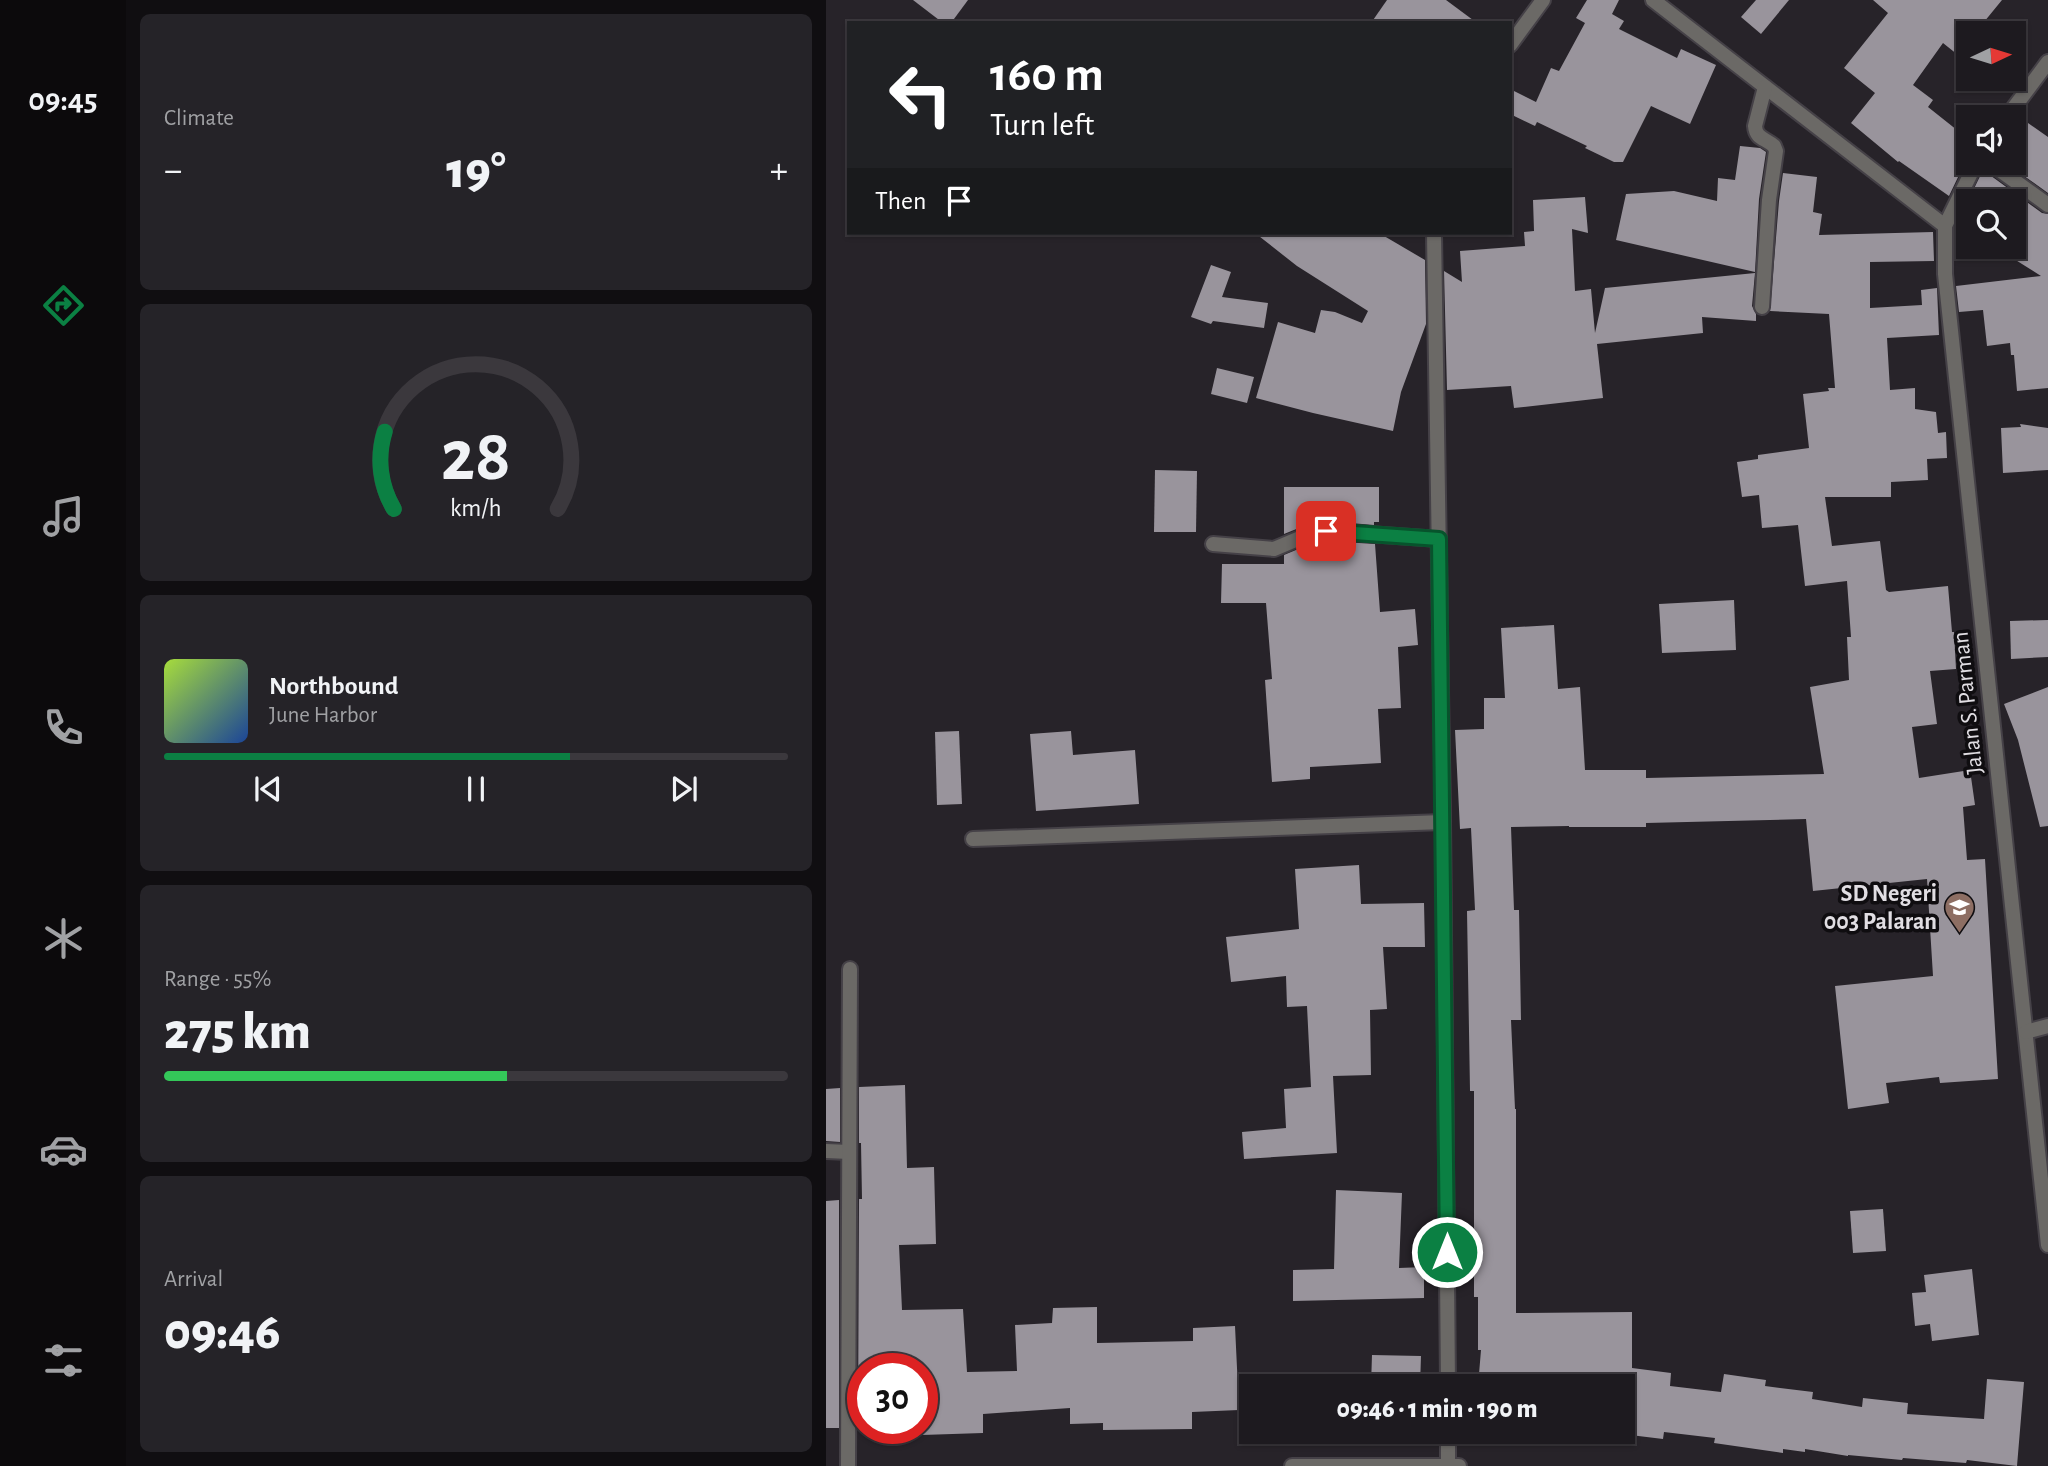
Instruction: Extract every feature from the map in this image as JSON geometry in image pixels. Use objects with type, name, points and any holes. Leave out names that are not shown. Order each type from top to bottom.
[{"type":"street","points":[[1512,42],[1543,0]]},
{"type":"street","points":[[1653,0],[1945,226]]},
{"type":"street","points":[[2016,105],[2048,62]]},
{"type":"street","points":[[1762,307],[1769,200],[1776,151],[1774,146],[1756,132],[1755,126],[1765,87]]},
{"type":"street","name":"Jalan S. Parman","points":[[1970,175],[1945,226],[1945,274],[2048,1245]]},
{"type":"street","points":[[2007,175],[2048,205]]},
{"type":"street","points":[[1434,235],[1448,1374]]},
{"type":"street","points":[[1213,544],[1274,549],[1312,533],[1326,531],[1439,539]]},
{"type":"street","points":[[973,839],[1443,822]]},
{"type":"street","points":[[848,1466],[850,969]]},
{"type":"street","points":[[2026,1032],[2048,1026]]},
{"type":"street","points":[[826,1151],[849,1152]]},
{"type":"street","points":[[1292,1466],[1452,1466],[1449,1444]]},
{"type":"building","points":[[913,0],[968,0],[952,21],[940,21]]},
{"type":"building","points":[[1387,0],[1446,0],[1474,21],[1372,21]]},
{"type":"building","points":[[1587,0],[1619,0],[1612,14],[1624,21],[1619,29],[1677,58],[1681,49],[1716,65],[1690,124],[1651,106],[1623,162],[1614,162],[1537,122],[1535,126],[1512,115],[1512,90],[1536,102],[1551,68],[1559,71],[1585,23],[1576,18]]},
{"type":"building","points":[[1756,0],[1789,0],[1761,34],[1741,17]]},
{"type":"building","points":[[1873,0],[2002,0],[1985,21],[1956,21],[1956,53],[1943,43],[1913,85],[1933,100],[1928,107],[1956,129],[1956,175],[1959,175],[1949,196],[1898,162],[1851,123],[1875,93],[1844,68],[1888,13]]},
{"type":"building","points":[[2028,123],[2048,137],[2048,193],[2023,175],[2026,175]]},
{"type":"building","points":[[1740,146],[1760,148],[1766,152],[1759,199],[1755,272],[1616,240],[1626,194],[1674,191],[1717,201],[1718,178],[1735,180]]},
{"type":"building","points":[[1783,173],[1817,177],[1813,212],[1822,214],[1819,235],[1933,232],[1934,261],[1870,262],[1870,308],[1922,305],[1921,290],[1937,288],[1939,335],[1887,338],[1890,390],[1915,388],[1915,409],[1936,412],[1938,433],[1946,432],[1947,458],[1927,459],[1928,480],[1891,482],[1891,497],[1825,497],[1832,546],[1880,541],[1886,590],[1889,592],[1948,586],[1956,669],[1930,671],[1937,724],[1912,727],[1919,778],[1970,770],[1975,805],[1963,807],[1967,860],[1985,859],[1998,1079],[1940,1083],[1939,1077],[1886,1083],[1889,1103],[1848,1109],[1835,986],[1933,976],[1927,879],[1813,891],[1806,819],[1646,823],[1646,827],[1511,827],[1514,910],[1519,910],[1521,1020],[1511,1020],[1516,1109],[1516,1313],[1632,1312],[1632,1368],[1671,1373],[1670,1386],[1721,1392],[1724,1374],[1766,1380],[1765,1386],[1813,1392],[1812,1399],[1862,1407],[1863,1398],[1908,1403],[1907,1414],[1984,1419],[1987,1379],[2024,1382],[2017,1466],[1967,1460],[1966,1463],[1848,1456],[1805,1449],[1805,1452],[1783,1449],[1783,1453],[1714,1443],[1715,1438],[1664,1432],[1663,1439],[1635,1436],[1635,1374],[1479,1374],[1481,1350],[1478,1350],[1478,1297],[1474,1297],[1474,1091],[1470,1091],[1467,911],[1475,910],[1471,828],[1460,829],[1455,730],[1484,729],[1484,698],[1505,698],[1501,628],[1554,625],[1558,689],[1580,687],[1585,770],[1646,770],[1646,778],[1824,774],[1810,687],[1849,680],[1847,637],[1851,637],[1847,581],[1805,586],[1798,525],[1762,528],[1759,495],[1742,497],[1737,462],[1758,459],[1758,455],[1809,448],[1803,394],[1835,388],[1829,314],[1770,311]]},
{"type":"building","points":[[1981,175],[1990,175],[2009,189],[1974,189]]},
{"type":"building","points":[[1585,197],[1588,233],[1572,229],[1575,291],[1591,289],[1595,333],[1605,288],[1755,273],[1752,306],[1756,321],[1702,317],[1703,333],[1597,344],[1603,398],[1514,408],[1511,386],[1447,390],[1444,271],[1462,282],[1460,251],[1525,246],[1524,232],[1534,231],[1533,200]]},
{"type":"building","points":[[2026,201],[2042,213],[2048,214],[2048,388],[2017,391],[2014,355],[2011,355],[2010,343],[1987,346],[1983,310],[1959,312],[1956,286],[2041,276],[2014,259],[2026,259]]},
{"type":"building","points":[[1258,235],[1382,235],[1425,260],[1426,324],[1401,392],[1393,431],[1256,398],[1278,322],[1315,333],[1321,310],[1335,312],[1362,323],[1368,311],[1297,266]]},
{"type":"building","points":[[1211,265],[1231,272],[1222,297],[1268,303],[1264,328],[1213,321],[1211,324],[1191,317]]},
{"type":"building","points":[[1217,368],[1254,377],[1247,403],[1211,394]]},
{"type":"building","points":[[2020,424],[2048,428],[2048,470],[2003,473],[2001,428],[2021,427]]},
{"type":"building","points":[[1155,470],[1197,471],[1196,532],[1154,532]]},
{"type":"building","points":[[1284,487],[1379,487],[1379,522],[1374,522],[1374,525],[1326,521],[1309,524],[1284,534]]},
{"type":"building","points":[[1315,542],[1375,544],[1380,612],[1415,609],[1418,645],[1398,647],[1401,708],[1378,709],[1381,763],[1310,767],[1310,779],[1272,782],[1265,680],[1272,679],[1266,603],[1221,603],[1222,564],[1284,564],[1284,555]]},
{"type":"building","points":[[1734,600],[1736,650],[1662,653],[1659,604]]},
{"type":"building","points":[[2048,620],[2048,657],[2011,659],[2010,621]]},
{"type":"building","points":[[2048,687],[2048,826],[2040,827],[2018,740],[2004,704]]},
{"type":"building","points":[[959,731],[962,804],[937,805],[935,732]]},
{"type":"building","points":[[1071,731],[1073,755],[1135,750],[1139,804],[1036,811],[1030,734]]},
{"type":"building","points":[[1359,865],[1361,904],[1424,903],[1425,947],[1383,947],[1387,1009],[1370,1010],[1371,1075],[1333,1076],[1337,1153],[1244,1159],[1242,1132],[1286,1128],[1284,1089],[1311,1087],[1307,1006],[1287,1007],[1286,976],[1231,982],[1226,937],[1299,929],[1295,869]]},
{"type":"building","points":[[905,1085],[907,1168],[934,1167],[936,1244],[899,1245],[902,1310],[963,1309],[967,1372],[1017,1371],[1015,1325],[1052,1323],[1053,1308],[1097,1307],[1097,1343],[1193,1341],[1193,1328],[1235,1326],[1239,1410],[1192,1412],[1192,1429],[1103,1430],[1103,1423],[1070,1424],[1070,1408],[983,1414],[983,1433],[938,1434],[938,1353],[858,1353],[859,1199],[862,1199],[859,1087]]},
{"type":"building","points":[[840,1088],[840,1142],[826,1141],[826,1089]]},
{"type":"building","points":[[1336,1190],[1402,1193],[1399,1268],[1424,1267],[1424,1298],[1293,1301],[1293,1270],[1334,1269]]},
{"type":"building","points":[[839,1200],[839,1428],[826,1428],[826,1201]]},
{"type":"building","points":[[1883,1209],[1886,1251],[1853,1253],[1850,1211]]},
{"type":"building","points":[[1972,1269],[1979,1335],[1932,1341],[1930,1324],[1915,1326],[1912,1293],[1926,1292],[1924,1275]]},
{"type":"building","points":[[1372,1355],[1421,1356],[1420,1374],[1371,1374]]},
{"type":"place","name":"SD Negeri 003 Palaran","points":[[1960,935]]},
{"type":"route","points":[[1326,531],[1439,539],[1447,1252]]}]
